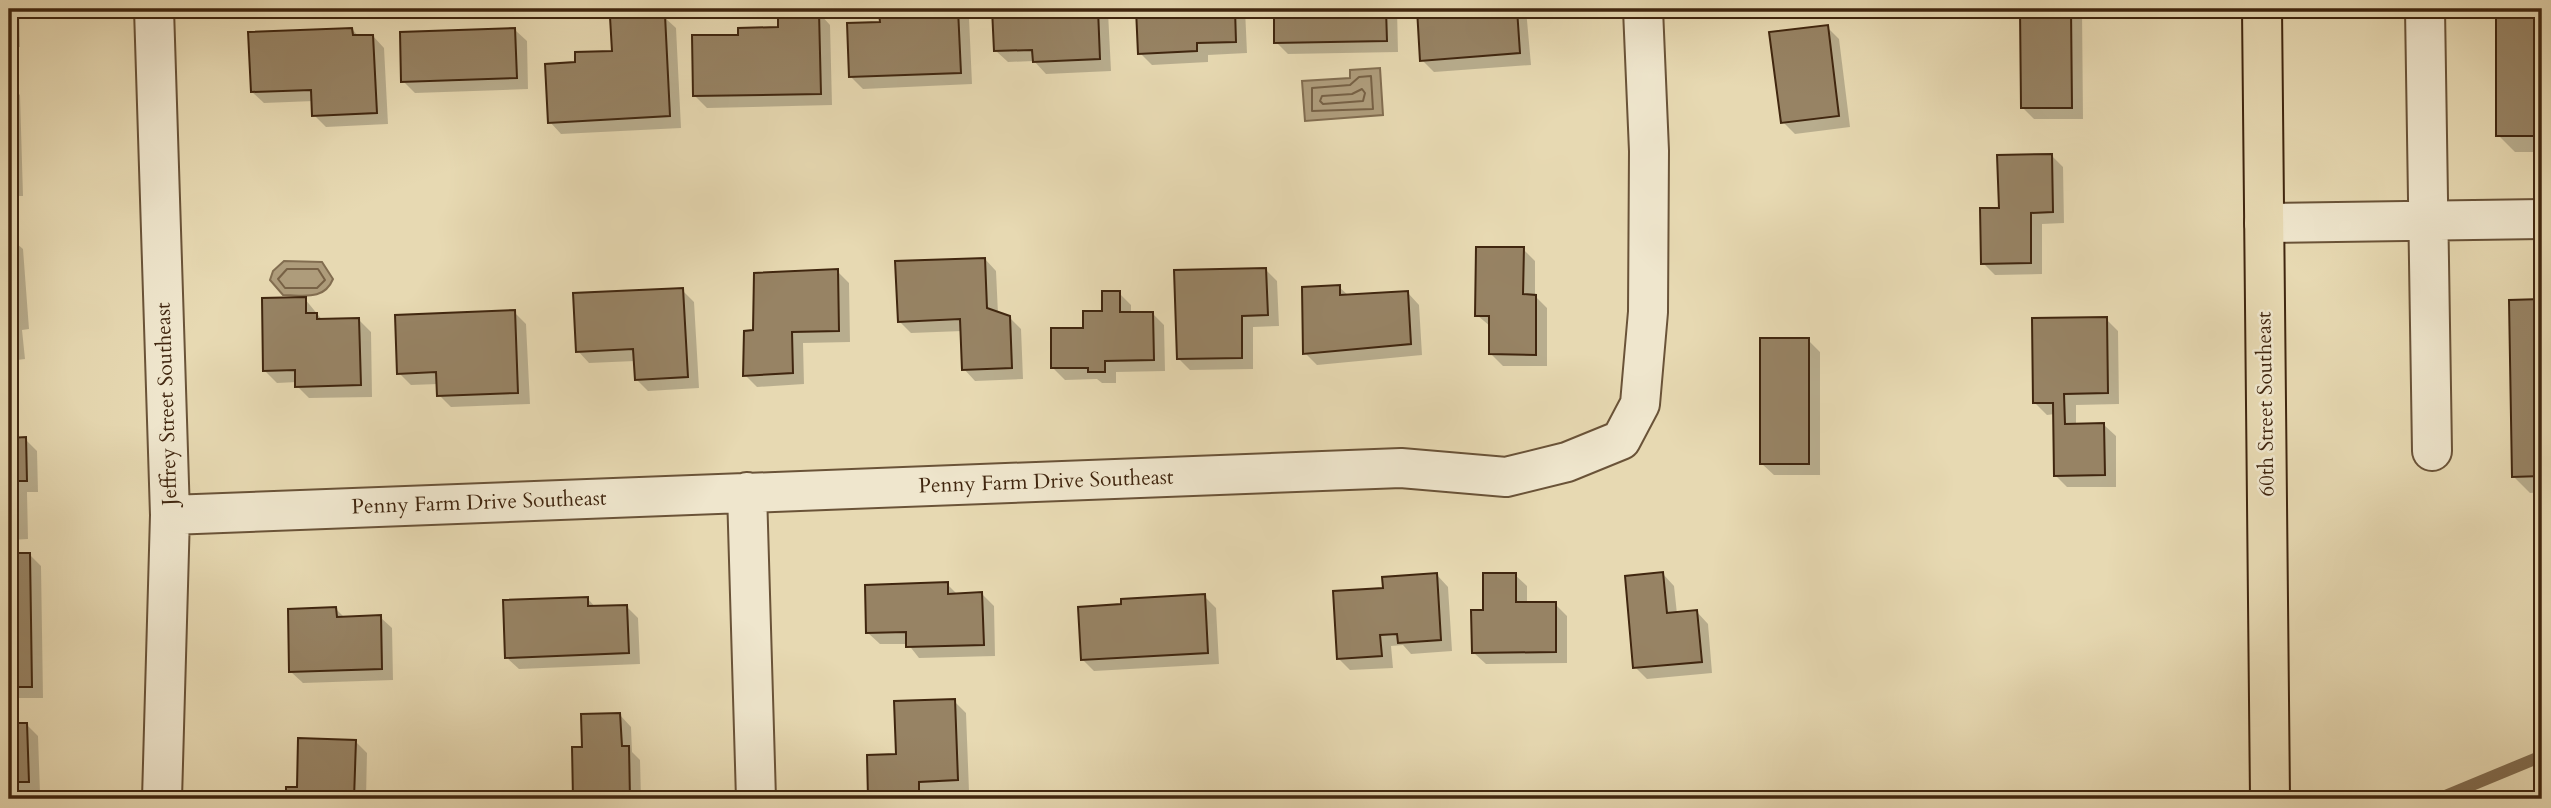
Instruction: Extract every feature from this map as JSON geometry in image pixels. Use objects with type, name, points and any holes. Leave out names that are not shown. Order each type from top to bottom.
[{"type":"main road","name":"60th Street Southeast","points":[[2262,9],[2270,799]]},
{"type":"street","name":"Jeffrey Street Southeast","points":[[153,9],[170,515],[162,799]]},
{"type":"street","name":"Penny Farm Drive Southeast","points":[[170,515],[1401,468],[1506,477],[1567,462],[1622,440],[1640,404],[1648,312],[1649,150],[1643,9]]},
{"type":"street","points":[[2425,9],[2432,451]]},
{"type":"street","points":[[2264,223],[2542,219]]},
{"type":"street","points":[[747,492],[756,799]]},
{"type":"water","points":[[1380,68],[1383,115],[1305,121],[1302,81],[1350,78],[1350,70]]},
{"type":"water","points":[[284,261],[322,262],[333,279],[324,291],[318,294],[283,295],[270,280],[273,271]]},
{"type":"building","points":[[911,9],[958,9],[961,73],[849,77],[847,23],[880,22],[879,13],[913,11]]},
{"type":"building","points":[[992,9],[1098,9],[1100,59],[1033,62],[1032,50],[994,51]]},
{"type":"building","points":[[1136,9],[1235,9],[1236,42],[1197,43],[1197,51],[1138,54]]},
{"type":"building","points":[[1274,9],[1386,9],[1387,41],[1274,43]]},
{"type":"building","points":[[1417,9],[1517,9],[1520,53],[1420,61]]},
{"type":"building","points":[[2020,9],[2071,9],[2072,108],[2021,108]]},
{"type":"building","points":[[2496,9],[2542,9],[2542,136],[2496,136]]},
{"type":"building","points":[[778,12],[819,12],[821,94],[693,96],[692,35],[738,35],[738,28],[778,27]]},
{"type":"building","points":[[665,15],[670,116],[548,123],[545,64],[575,62],[575,52],[612,51],[610,17]]},
{"type":"building","points":[[1828,25],[1839,116],[1781,123],[1769,32]]},
{"type":"building","points":[[352,28],[353,35],[373,35],[377,113],[312,116],[311,90],[251,92],[248,32]]},
{"type":"building","points":[[515,28],[517,78],[401,82],[400,32]]},
{"type":"building","points":[[9,93],[12,185],[9,185]]},
{"type":"building","points":[[2052,154],[2053,212],[2031,213],[2031,263],[1981,264],[1980,208],[1999,208],[1997,155]]},
{"type":"building","points":[[9,235],[12,235],[18,318],[11,319],[14,348],[9,349]]},
{"type":"building","points":[[1476,247],[1524,247],[1523,294],[1536,295],[1536,355],[1489,354],[1489,316],[1475,316]]},
{"type":"building","points":[[985,258],[987,308],[1010,316],[1012,368],[962,370],[960,319],[898,322],[895,261]]},
{"type":"building","points":[[1266,268],[1268,315],[1242,316],[1242,358],[1177,359],[1174,270]]},
{"type":"building","points":[[838,269],[839,331],[792,332],[793,373],[743,376],[744,331],[753,330],[754,273]]},
{"type":"building","points":[[1340,285],[1340,295],[1408,291],[1411,344],[1303,354],[1302,287]]},
{"type":"building","points":[[683,288],[688,377],[635,380],[633,349],[576,352],[573,293]]},
{"type":"building","points":[[1102,291],[1120,291],[1120,312],[1153,312],[1154,360],[1105,361],[1105,372],[1088,372],[1088,368],[1051,368],[1051,328],[1083,328],[1083,311],[1102,311]]},
{"type":"building","points":[[306,297],[306,313],[317,313],[317,319],[359,318],[361,385],[295,387],[295,370],[263,371],[262,298]]},
{"type":"building","points":[[2542,299],[2542,476],[2512,477],[2509,300]]},
{"type":"building","points":[[515,310],[518,393],[437,396],[436,372],[397,374],[395,315]]},
{"type":"building","points":[[2107,317],[2108,393],[2064,394],[2065,424],[2104,423],[2105,475],[2054,476],[2053,403],[2033,403],[2032,318]]},
{"type":"building","points":[[1760,338],[1809,338],[1809,464],[1760,464]]},
{"type":"building","points":[[26,437],[27,481],[16,481],[17,528],[9,528],[9,438]]},
{"type":"building","points":[[9,553],[30,553],[32,687],[9,687]]},
{"type":"building","points":[[1663,572],[1667,613],[1697,610],[1702,662],[1633,668],[1625,576]]},
{"type":"building","points":[[1437,573],[1441,640],[1398,643],[1397,634],[1380,635],[1382,656],[1337,659],[1333,591],[1383,588],[1382,577]]},
{"type":"building","points":[[1483,573],[1516,573],[1516,602],[1556,602],[1556,652],[1472,653],[1471,610],[1483,610]]},
{"type":"building","points":[[948,582],[948,594],[982,592],[984,645],[906,647],[906,632],[866,633],[865,585]]},
{"type":"building","points":[[1205,594],[1208,653],[1081,660],[1078,607],[1121,604],[1121,599]]},
{"type":"building","points":[[588,597],[588,606],[627,605],[629,653],[505,658],[503,600]]},
{"type":"building","points":[[336,607],[337,617],[381,615],[382,669],[289,672],[288,609]]},
{"type":"building","points":[[955,699],[958,780],[919,782],[919,797],[868,798],[867,755],[896,754],[894,701]]},
{"type":"building","points":[[620,713],[622,746],[629,746],[630,799],[573,799],[572,747],[582,747],[581,714]]},
{"type":"building","points":[[9,723],[27,723],[29,782],[13,782],[14,799],[9,799]]},
{"type":"building","points":[[298,738],[356,740],[354,799],[286,799],[286,787],[297,787]]},
{"type":"waterway","points":[[2438,799],[2542,756]]}]
